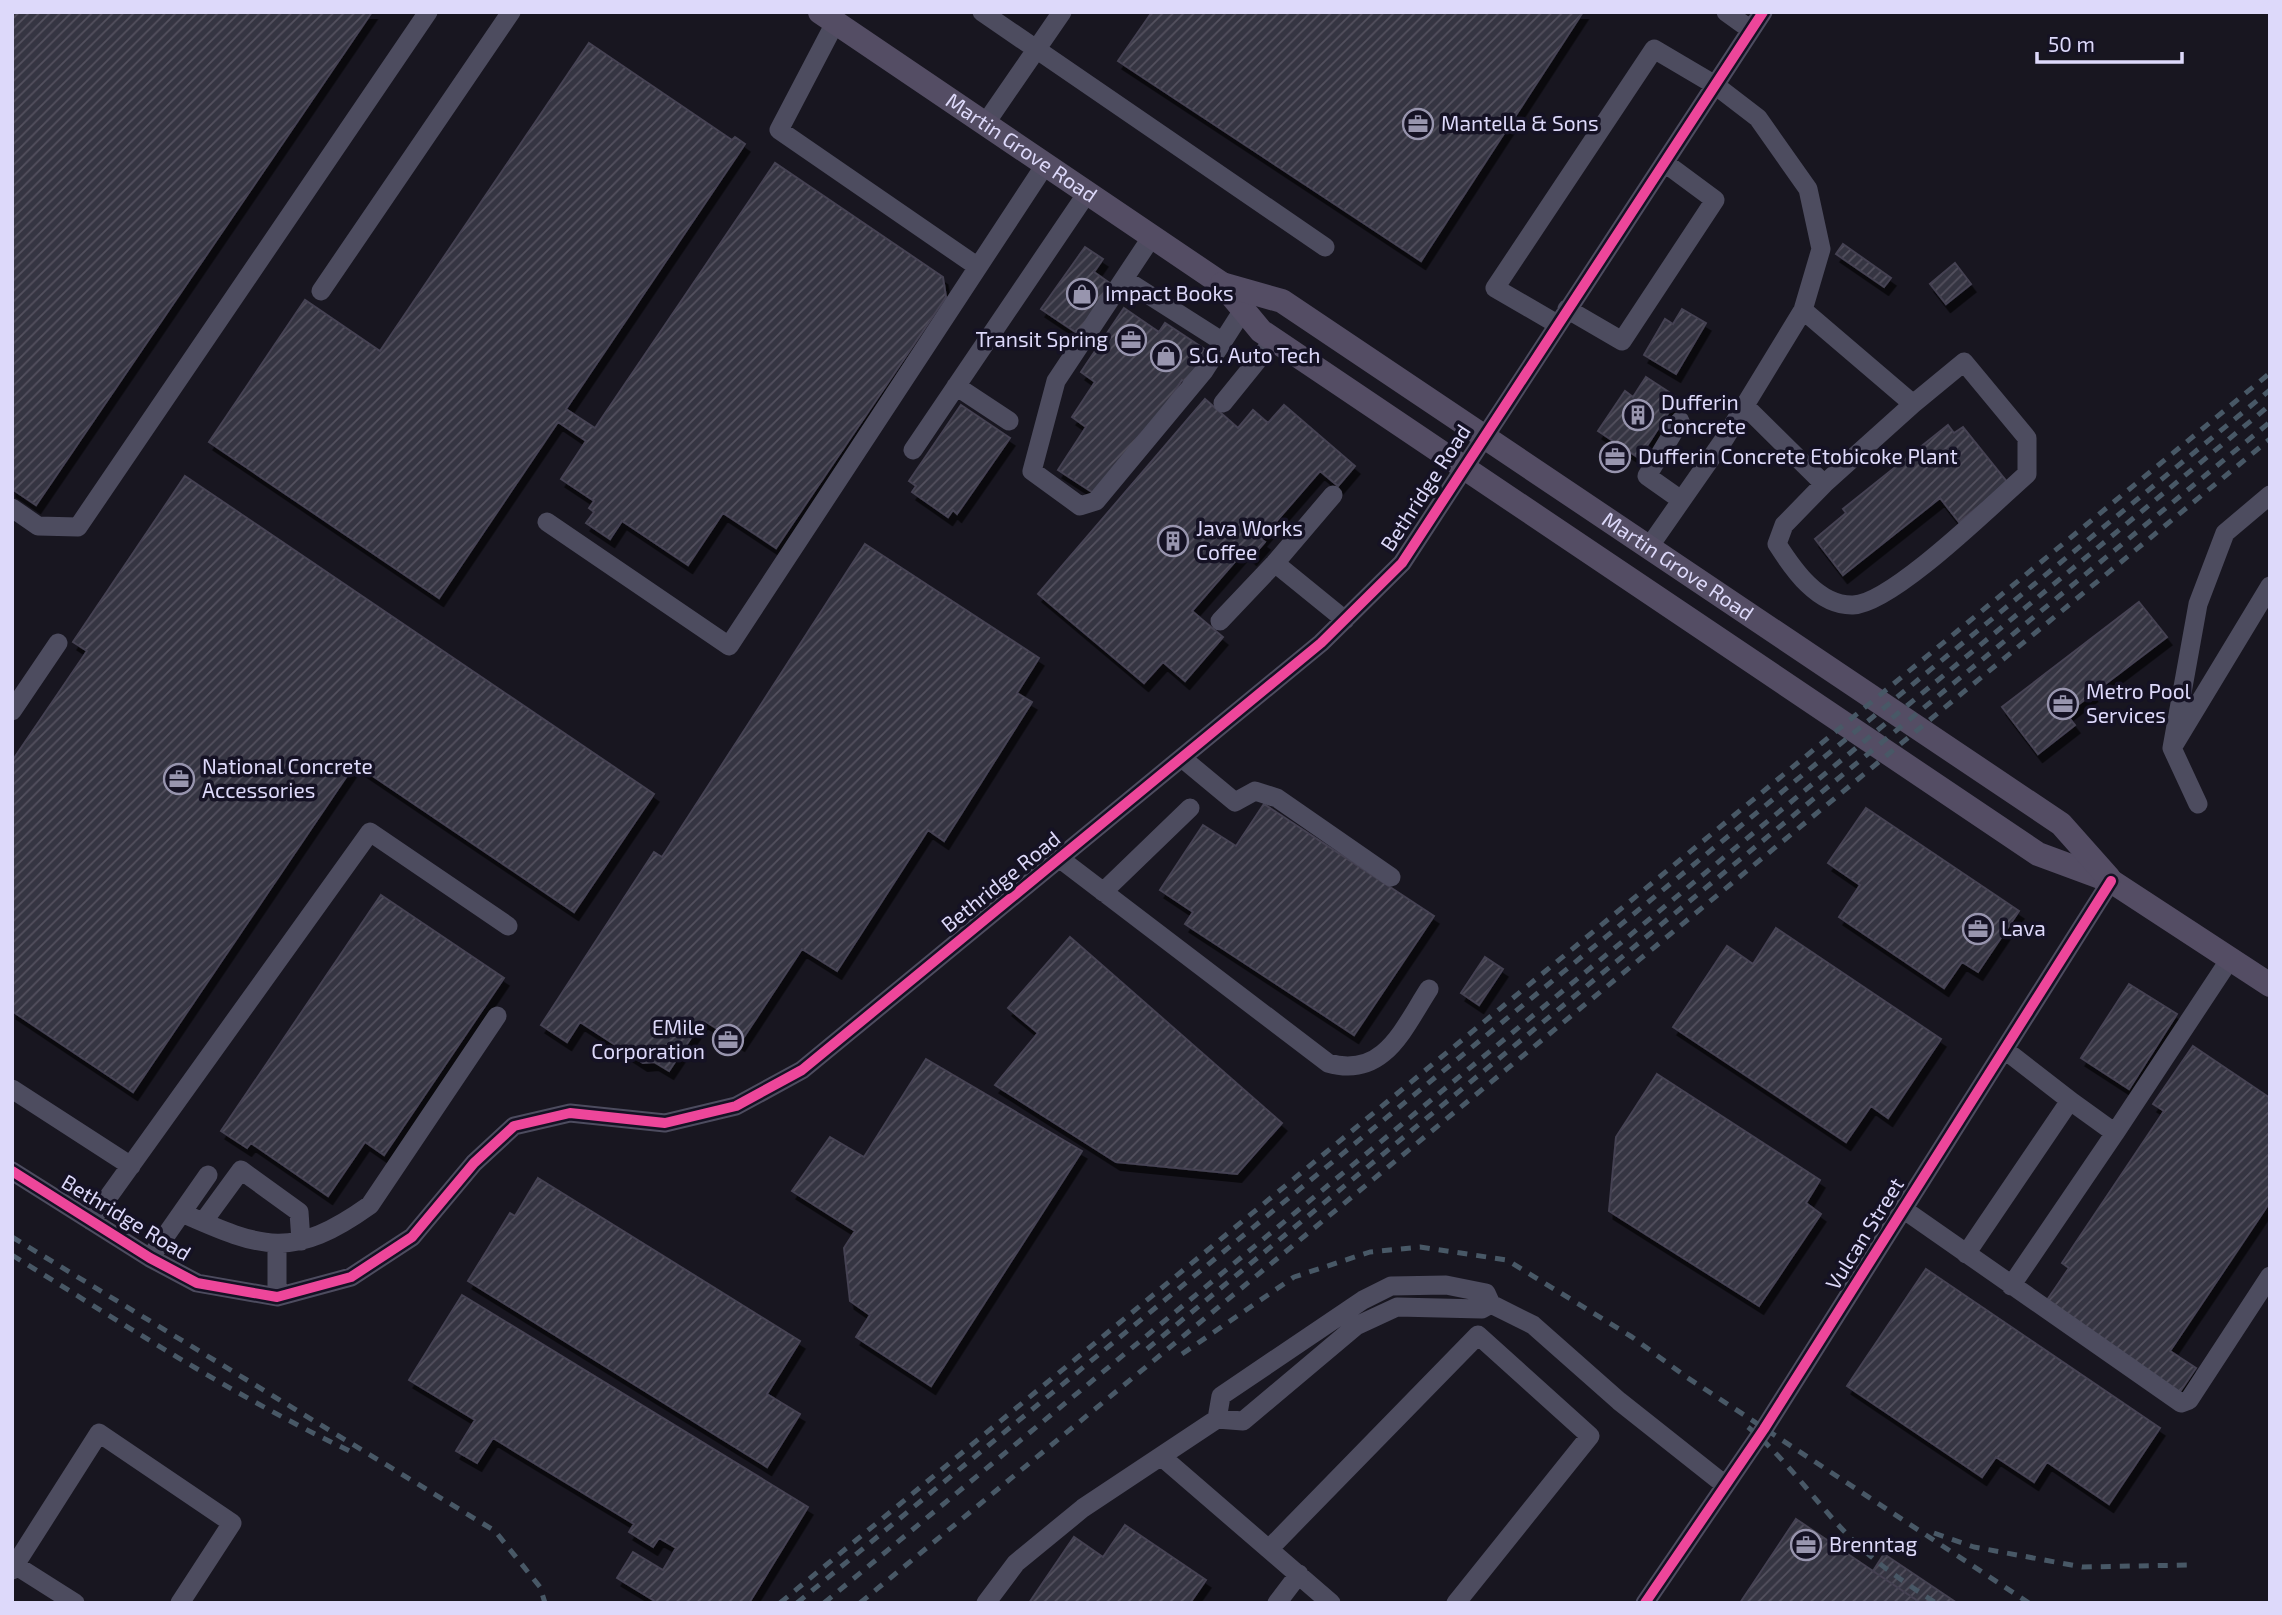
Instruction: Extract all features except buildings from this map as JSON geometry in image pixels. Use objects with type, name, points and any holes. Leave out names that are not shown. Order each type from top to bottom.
[{"type":"main road","name":"Martin Grove Road","points":[[828,18],[1222,284],[1282,301],[2061,824],[2111,881]]},
{"type":"main road","name":"Martin Grove Road","points":[[1222,284],[1261,331],[2038,854],[2111,881],[2270,985]]},
{"type":"street","points":[[12,508],[38,526],[78,527],[428,12]]},
{"type":"street","points":[[321,291],[511,12]]},
{"type":"street","points":[[982,12],[1325,247]]},
{"type":"street","points":[[985,124],[1062,12]]},
{"type":"street","points":[[1726,12],[1751,30]]},
{"type":"street","name":"Bethridge Road","points":[[12,1171],[150,1258],[197,1283],[277,1297],[351,1277],[412,1237],[474,1163],[514,1126],[570,1113],[665,1123],[736,1106],[802,1070],[1321,643],[1402,563],[1763,12]]},
{"type":"street","points":[[828,18],[779,130],[978,267]]},
{"type":"street","points":[[1649,547],[1745,406],[1803,310],[1821,249],[1808,189],[1758,118],[1715,85],[1654,48],[1495,288],[1622,341],[1714,200],[1665,163]]},
{"type":"street","points":[[547,522],[729,646],[1045,165]]},
{"type":"street","points":[[913,450],[1087,193]]},
{"type":"street","points":[[1151,238],[1056,381],[1032,471],[1080,506],[1096,501],[1205,371],[1243,310]]},
{"type":"street","points":[[1124,279],[1223,342]]},
{"type":"street","points":[[1803,310],[1913,404]]},
{"type":"street","points":[[1223,402],[1274,340]]},
{"type":"street","points":[[1964,362],[2027,438],[2027,474],[1894,589],[1853,605],[1826,597],[1794,571],[1777,544],[1784,525],[1824,484],[1964,362]]},
{"type":"street","points":[[956,386],[1009,421]]},
{"type":"street","points":[[1745,406],[1824,484]]},
{"type":"street","points":[[1680,421],[1647,476],[1681,500]]},
{"type":"street","points":[[1220,621],[1333,495]]},
{"type":"street","points":[[2198,804],[2172,748],[2198,604],[2225,533],[2270,495]]},
{"type":"street","points":[[1275,562],[1345,620]]},
{"type":"street","points":[[2172,748],[2270,586]]},
{"type":"street","points":[[12,711],[58,643]]},
{"type":"street","points":[[1182,758],[1236,802],[1255,790],[1278,798],[1391,877]]},
{"type":"street","points":[[1103,892],[1190,808]]},
{"type":"street","points":[[92,1222],[370,832],[508,926]]},
{"type":"street","points":[[1059,858],[1328,1063],[1346,1068],[1371,1063],[1392,1047],[1429,989]]},
{"type":"street","name":"Vulcan Street","points":[[1645,1603],[1725,1486],[2111,881]]},
{"type":"street","points":[[2011,1286],[2230,959]]},
{"type":"street","points":[[182,1213],[243,1240],[277,1245],[301,1241],[340,1227],[370,1205],[497,1016]]},
{"type":"street","points":[[2005,1050],[2115,1133]]},
{"type":"street","points":[[12,1089],[131,1166]]},
{"type":"street","points":[[1966,1254],[2072,1101]]},
{"type":"street","points":[[203,1222],[241,1170],[299,1212],[301,1241]]},
{"type":"street","points":[[150,1258],[208,1175]]},
{"type":"street","points":[[1903,1209],[2181,1403],[2189,1400],[2270,1276]]},
{"type":"street","points":[[277,1245],[277,1297]]},
{"type":"street","points":[[1217,1419],[1221,1396],[1363,1300],[1391,1286],[1446,1285],[1486,1293],[1491,1304],[1533,1325],[1619,1401],[1725,1486]]},
{"type":"street","points":[[986,1603],[1016,1563],[1083,1508],[1217,1419],[1243,1421],[1356,1325],[1397,1307],[1482,1309],[1491,1304]]},
{"type":"street","points":[[1269,1549],[1478,1335],[1590,1436],[1455,1603]]},
{"type":"street","points":[[75,1603],[14,1567],[99,1433],[232,1523],[180,1603]]},
{"type":"street","points":[[1162,1457],[1331,1603]]},
{"type":"street","points":[[1277,1603],[1299,1574]]},
{"type":"railway","points":[[780,1603],[2270,373]]},
{"type":"railway","points":[[797,1603],[2270,390]]},
{"type":"railway","points":[[824,1603],[2270,405]]},
{"type":"railway","points":[[1147,1349],[2270,422]]},
{"type":"railway","points":[[860,1603],[2270,439]]},
{"type":"railway","points":[[12,1237],[495,1531],[540,1587],[545,1603]]},
{"type":"railway","points":[[1182,1354],[1294,1277],[1370,1252],[1420,1247],[1507,1260],[1632,1337],[1685,1376],[2029,1603]]},
{"type":"railway","points":[[12,1255],[267,1409],[356,1454]]},
{"type":"railway","points":[[1748,1427],[1774,1451],[1854,1541],[1887,1570],[1936,1603]]},
{"type":"railway","points":[[1934,1533],[1974,1547],[2082,1567],[2189,1565]]},
{"type":"cycle path","points":[[12,1171],[150,1258],[197,1283],[277,1297],[351,1277],[412,1237],[474,1163],[514,1126],[570,1113],[665,1123],[736,1106],[802,1070],[1321,643],[1402,563],[1763,12]]},
{"type":"cycle path","points":[[1645,1603],[1764,1429],[2111,881]]},
{"type":"place","name":"Mantella & Sons","points":[[1418,124]]},
{"type":"place","name":"Impact Books","points":[[1082,294]]},
{"type":"place","name":"Transit Spring","points":[[1131,340]]},
{"type":"place","name":"S.G. Auto Tech","points":[[1166,356]]},
{"type":"place","name":"Dufferin Concrete","points":[[1638,415]]},
{"type":"place","name":"Dufferin Concrete Etobicoke Plant","points":[[1615,457]]},
{"type":"place","name":"Java Works Coffee","points":[[1173,541]]},
{"type":"place","name":"Metro Pool Services","points":[[2063,704]]},
{"type":"place","name":"National Concrete Accessories","points":[[179,779]]},
{"type":"place","name":"Lava","points":[[1978,929]]},
{"type":"place","name":"EMile Corporation","points":[[728,1040]]},
{"type":"place","name":"Brenntag","points":[[1806,1545]]}]
